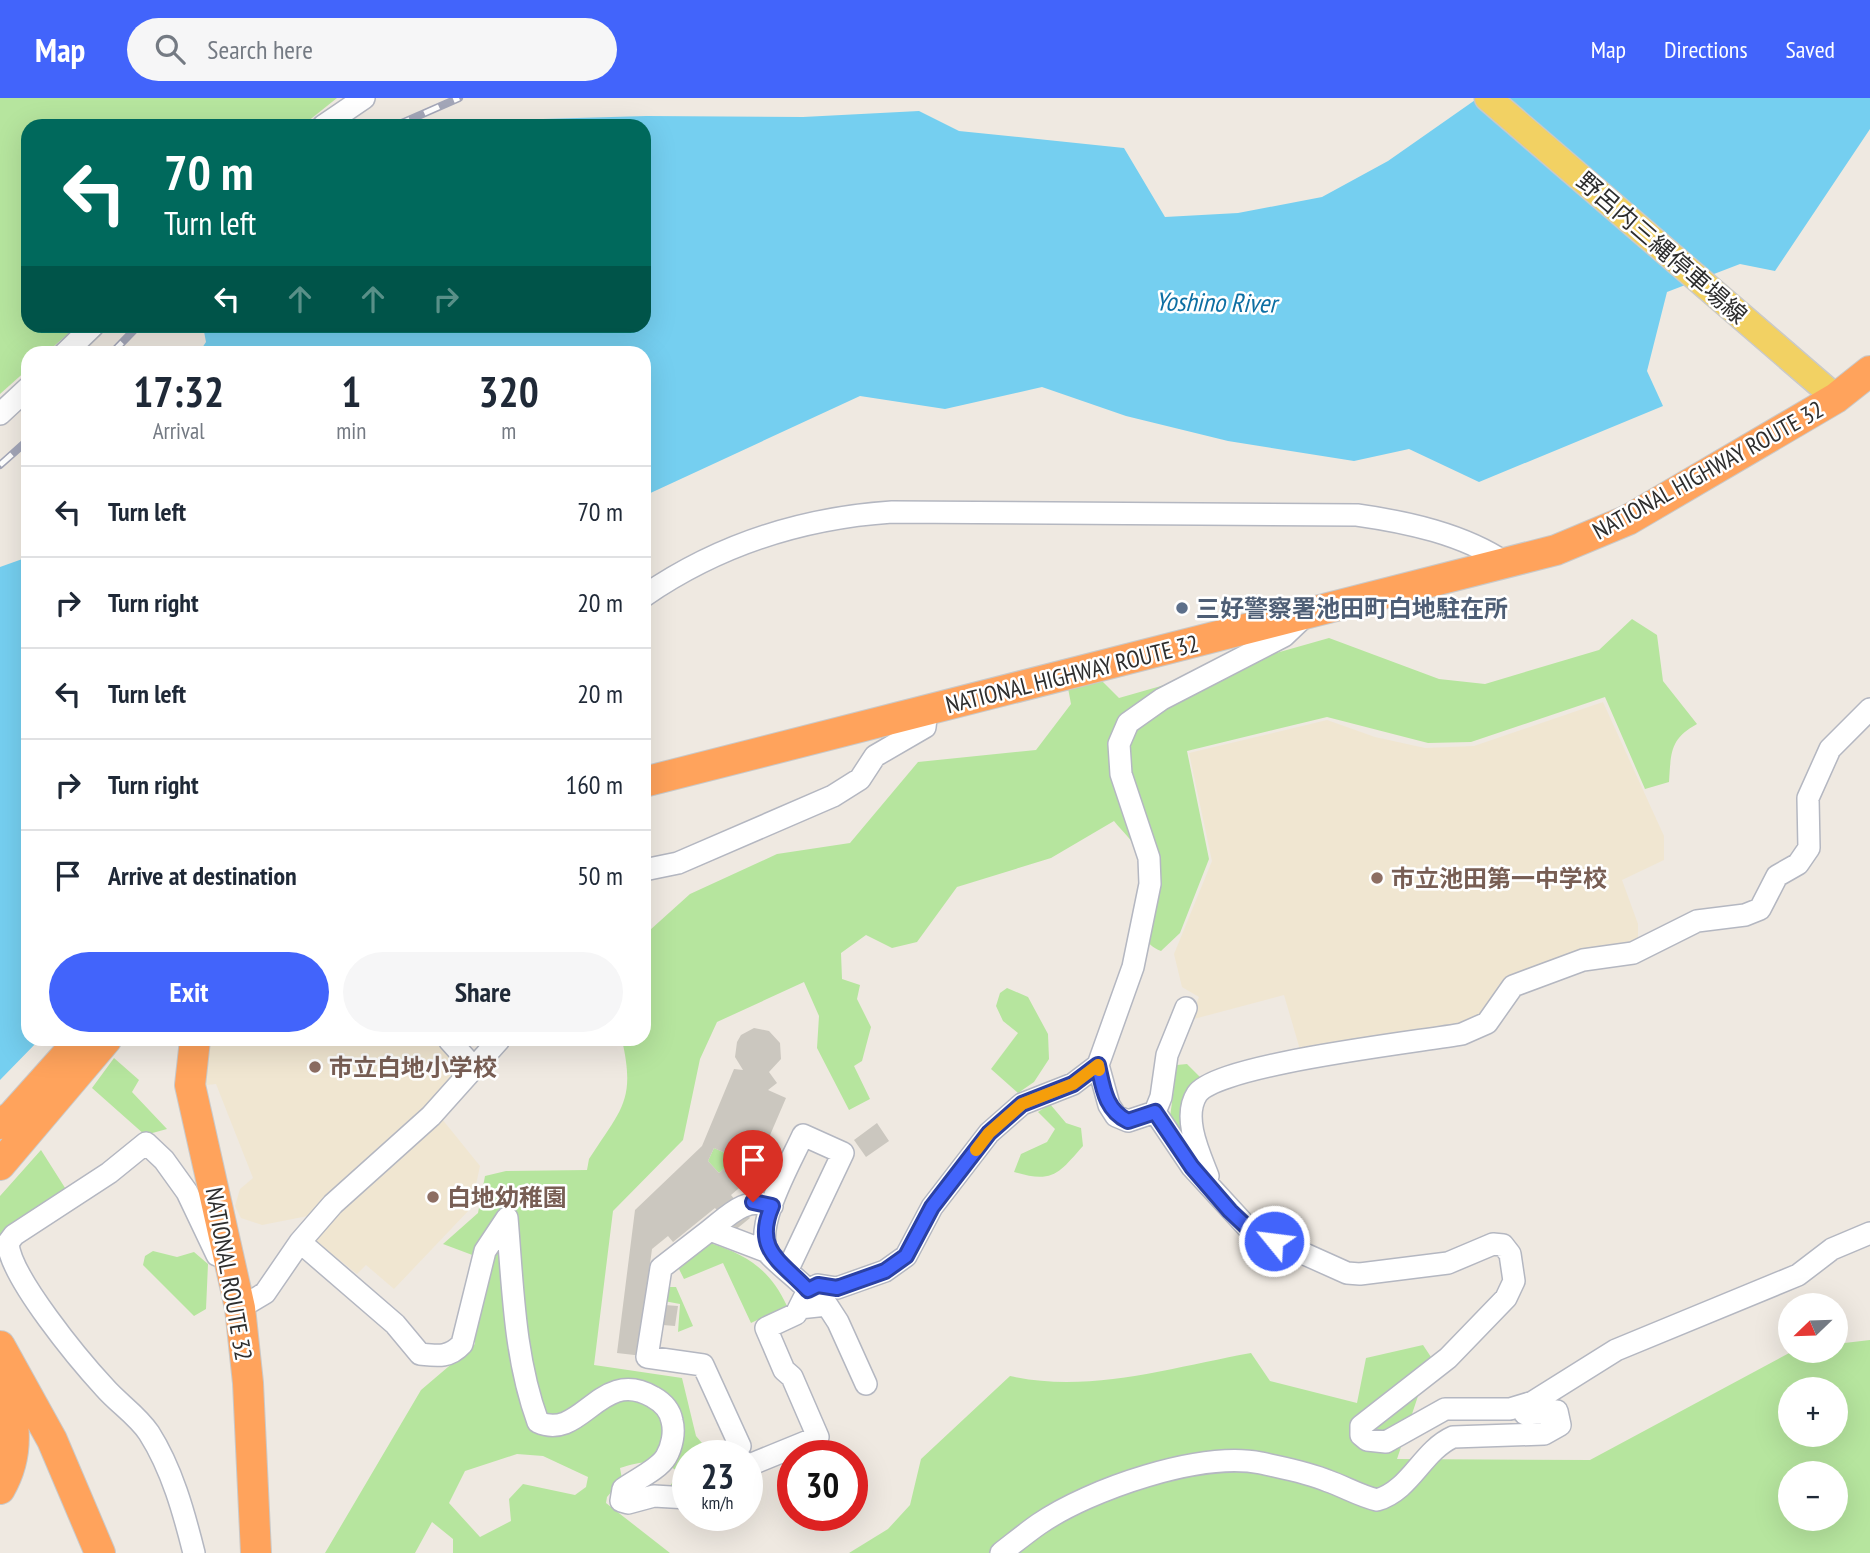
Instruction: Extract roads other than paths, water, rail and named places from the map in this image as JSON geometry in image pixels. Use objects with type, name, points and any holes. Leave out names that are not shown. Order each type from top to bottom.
[{"type":"highway","name":"NATIONAL HIGHWAY ROUTE 32","points":[[651,780],[1506,563],[1592,537],[1628,520],[1836,398],[1870,371]]},
{"type":"highway","points":[[6,1120],[74,1046]]},
{"type":"highway","points":[[0,1165],[101,1046]]},
{"type":"highway","name":"NATIONAL ROUTE 32","points":[[194,1046],[190,1085],[240,1308],[248,1383],[256,1553]]},
{"type":"highway","points":[[0,1346],[52,1440],[96,1550]]},
{"type":"highway","points":[[0,1367],[16,1430],[15,1455],[0,1489]]},
{"type":"main road","name":"野呂内三縄停車場線","points":[[1488,98],[1836,398]]},
{"type":"street","points":[[333,119],[364,98]]},
{"type":"street","points":[[72,346],[86,333]]},
{"type":"street","points":[[0,414],[21,394]]},
{"type":"street","points":[[651,592],[684,571],[754,539],[830,519],[892,512],[1357,515],[1414,526],[1488,551],[1506,563]]},
{"type":"street","points":[[1186,1008],[1167,1055],[1161,1097],[1155,1112],[1128,1121],[1116,1115],[1104,1093],[1098,1065],[1133,967],[1150,884],[1149,858],[1121,774],[1119,744],[1128,723],[1162,699],[1284,636],[1308,613]]},
{"type":"street","points":[[1212,1187],[1191,1131],[1195,1096],[1205,1085],[1262,1067],[1462,1034],[1486,1023],[1513,986],[1583,960],[1633,953],[1697,921],[1745,915],[1760,909],[1777,876],[1798,864],[1810,848],[1808,798],[1830,750],[1870,709]]},
{"type":"street","points":[[651,869],[678,863],[833,796],[860,779],[875,757],[925,727],[927,710]]},
{"type":"street","points":[[454,1046],[475,1069]]},
{"type":"street","points":[[240,1308],[265,1293],[300,1242],[333,1204],[431,1116],[494,1046]]},
{"type":"street","points":[[763,1458],[818,1437],[792,1377],[784,1370],[766,1328],[796,1314],[804,1299],[818,1285],[837,1288],[885,1271],[906,1256],[932,1207],[989,1133],[1022,1104],[1073,1084],[1098,1065]]},
{"type":"street","points":[[1155,1112],[1192,1167],[1249,1229],[1348,1273],[1360,1274],[1448,1263],[1493,1244],[1503,1245],[1510,1254],[1514,1281],[1506,1298],[1448,1358],[1361,1426],[1362,1435],[1367,1440],[1386,1442],[1445,1409],[1510,1409],[1542,1398],[1616,1350],[1798,1275],[1832,1249],[1870,1233]]},
{"type":"street","points":[[768,1252],[765,1234],[772,1206],[803,1135],[843,1153],[788,1269]]},
{"type":"street","points":[[194,1553],[162,1454],[129,1408],[107,1391],[70,1347],[16,1270],[9,1255],[8,1243],[14,1235],[109,1173],[146,1143],[164,1160],[187,1192],[217,1255],[229,1258]]},
{"type":"street","points":[[737,1440],[703,1365],[648,1357],[661,1268],[743,1205],[753,1202],[772,1206]]},
{"type":"street","points":[[300,1242],[396,1324],[420,1353],[439,1357],[454,1353],[462,1344],[485,1251],[507,1218],[519,1354],[524,1385],[538,1422],[551,1429],[563,1425],[620,1389],[635,1389],[649,1394],[662,1403],[671,1415],[672,1442],[665,1459],[623,1489],[621,1501],[628,1503],[654,1496],[672,1497]]},
{"type":"street","points":[[709,1230],[768,1252],[788,1269],[804,1299],[827,1305],[838,1322],[866,1384]]},
{"type":"street","points":[[1001,1553],[1040,1523],[1070,1507],[1129,1482],[1190,1465],[1233,1460],[1259,1463],[1325,1479],[1377,1500],[1398,1490],[1441,1442],[1453,1437],[1544,1434],[1560,1425],[1557,1411],[1514,1416],[1510,1409]]},
{"type":"water","name":"Yoshino River","points":[[1478,98],[1870,98],[1870,129],[1775,271],[1740,264],[1667,292],[1647,371],[1663,406],[1479,482],[1409,449],[1354,461],[1228,441],[1126,416],[1042,387],[945,409],[860,396],[651,493],[651,346],[203,346],[206,342],[204,333],[651,333],[651,119],[542,119],[646,116],[803,117],[919,111],[959,131],[1124,148],[1165,217],[1238,213],[1322,197],[1388,161]]},
{"type":"water","points":[[21,560],[21,1046],[33,1046],[0,1080],[0,567]]},
{"type":"railway","points":[[411,119],[459,98]]},
{"type":"railway","points":[[119,346],[131,333]]},
{"type":"railway","points":[[0,465],[21,446]]},
{"type":"place","name":"三好警察署池田町白地駐在所","points":[[1182,608]]},
{"type":"place","name":"市立池田第一中学校","points":[[1377,878]]},
{"type":"place","name":"市立白地小学校","points":[[315,1067]]},
{"type":"place","name":"白地幼稚園","points":[[433,1197]]}]
